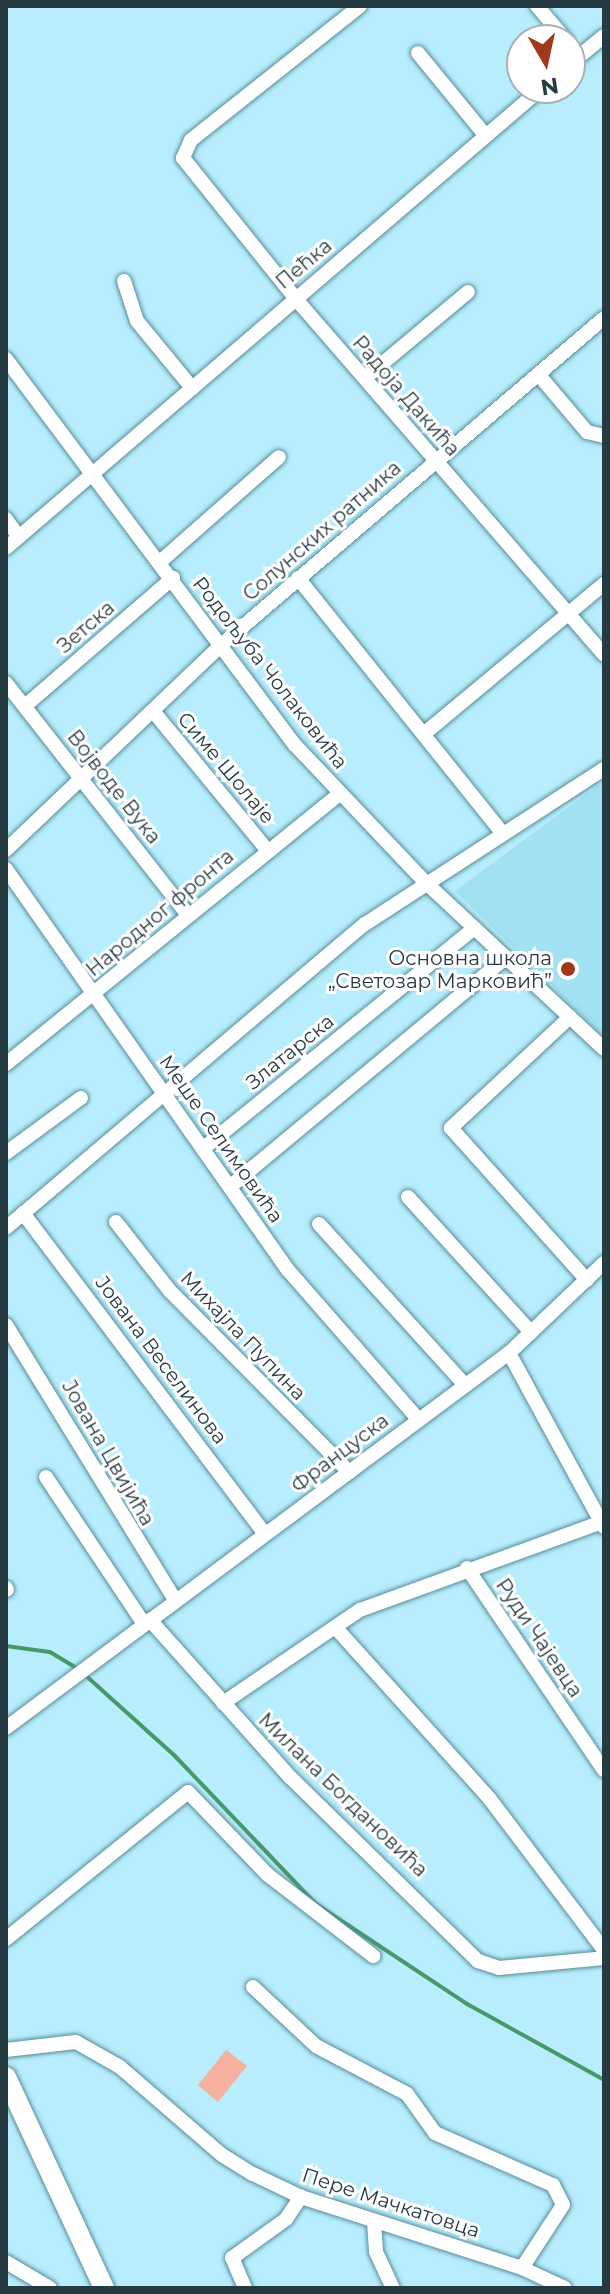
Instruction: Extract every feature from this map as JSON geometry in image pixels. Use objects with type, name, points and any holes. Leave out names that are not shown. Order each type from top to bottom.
[{"type":"main road","points":[[6,2077],[104,2288]]},
{"type":"street","name":"Радоја Дакића","points":[[360,6],[191,140],[183,158],[295,298],[604,655]]},
{"type":"street","points":[[537,6],[552,24]]},
{"type":"street","points":[[586,47],[604,36]]},
{"type":"street","points":[[418,53],[486,136]]},
{"type":"street","name":"Пећка","points":[[6,548],[523,104]]},
{"type":"street","points":[[124,281],[137,321],[192,388]]},
{"type":"street","points":[[365,378],[468,292]]},
{"type":"street","name":"Солунских ратника","points":[[6,850],[220,646],[604,318]]},
{"type":"street","name":"Родољуба Чолаковића","points":[[6,359],[161,561],[220,646],[339,794],[424,881],[604,1049]]},
{"type":"street","points":[[538,374],[587,432],[604,436]]},
{"type":"street","points":[[161,561],[279,457]]},
{"type":"street","points":[[6,519],[19,537]]},
{"type":"street","name":"Зетска","points":[[25,706],[173,578]]},
{"type":"street","points":[[298,578],[502,833]]},
{"type":"street","points":[[425,733],[604,584]]},
{"type":"street","name":"Војводе Вука","points":[[6,683],[189,916]]},
{"type":"street","name":"Симе Шолаје","points":[[153,711],[267,850]]},
{"type":"street","points":[[6,1228],[162,1093],[424,881],[604,769]]},
{"type":"street","name":"Народног фронта","points":[[6,1064],[339,794]]},
{"type":"street","name":"Меше Селимовића","points":[[6,869],[310,1299],[419,1420]]},
{"type":"street","name":"Златарска","points":[[205,1147],[474,928]]},
{"type":"street","points":[[232,1185],[505,958]]},
{"type":"street","points":[[570,1017],[451,1128],[587,1280]]},
{"type":"street","points":[[6,1153],[81,1098]]},
{"type":"street","points":[[408,1197],[531,1332]]},
{"type":"street","name":"Јована Веселинова","points":[[23,1213],[265,1534]]},
{"type":"street","name":"Михајла Пупина","points":[[116,1222],[179,1301],[349,1472]]},
{"type":"street","points":[[319,1224],[465,1385]]},
{"type":"street","name":"Француска","points":[[6,1728],[509,1353],[604,1263]]},
{"type":"street","name":"Јована Цвијића","points":[[6,1325],[176,1601]]},
{"type":"street","points":[[223,1703],[335,1627],[467,1568],[603,1523],[509,1353]]},
{"type":"street","points":[[46,1477],[147,1622]]},
{"type":"street","name":"Руди Чајевца","points":[[467,1568],[604,1770]]},
{"type":"street","name":"Милана Богдановића","points":[[147,1622],[478,1961],[499,1968],[604,1958]]},
{"type":"street","points":[[335,1627],[489,1798],[604,1950]]},
{"type":"street","points":[[6,1939],[188,1792],[268,1875],[373,1956]]},
{"type":"street","points":[[253,1987],[316,2046],[407,2094],[435,2133],[553,2185],[563,2205],[522,2268]]},
{"type":"street","name":"Пере Мачкатовца","points":[[6,2050],[61,2041],[96,2050],[222,2155],[301,2197],[522,2268],[565,2288]]},
{"type":"street","points":[[245,2288],[232,2258],[286,2219],[301,2197]]},
{"type":"street","points":[[374,2222],[376,2252],[393,2288]]},
{"type":"street","points":[[6,2262],[50,2288]]},
{"type":"shaded area","name":"Основна школа „Светозар Марковић”","points":[[604,781],[604,1037],[455,891]]},
{"type":"shaded area","points":[[226,2050],[247,2066],[218,2102],[198,2085]]},
{"type":"waterway","points":[[6,1646],[50,1652],[77,1668]]},
{"type":"waterway","points":[[84,1674],[174,1755],[316,1904],[467,2004],[604,2080]]},
{"type":"place","name":"Основна школа „Светозар Марковић”","points":[[568,969]]}]
